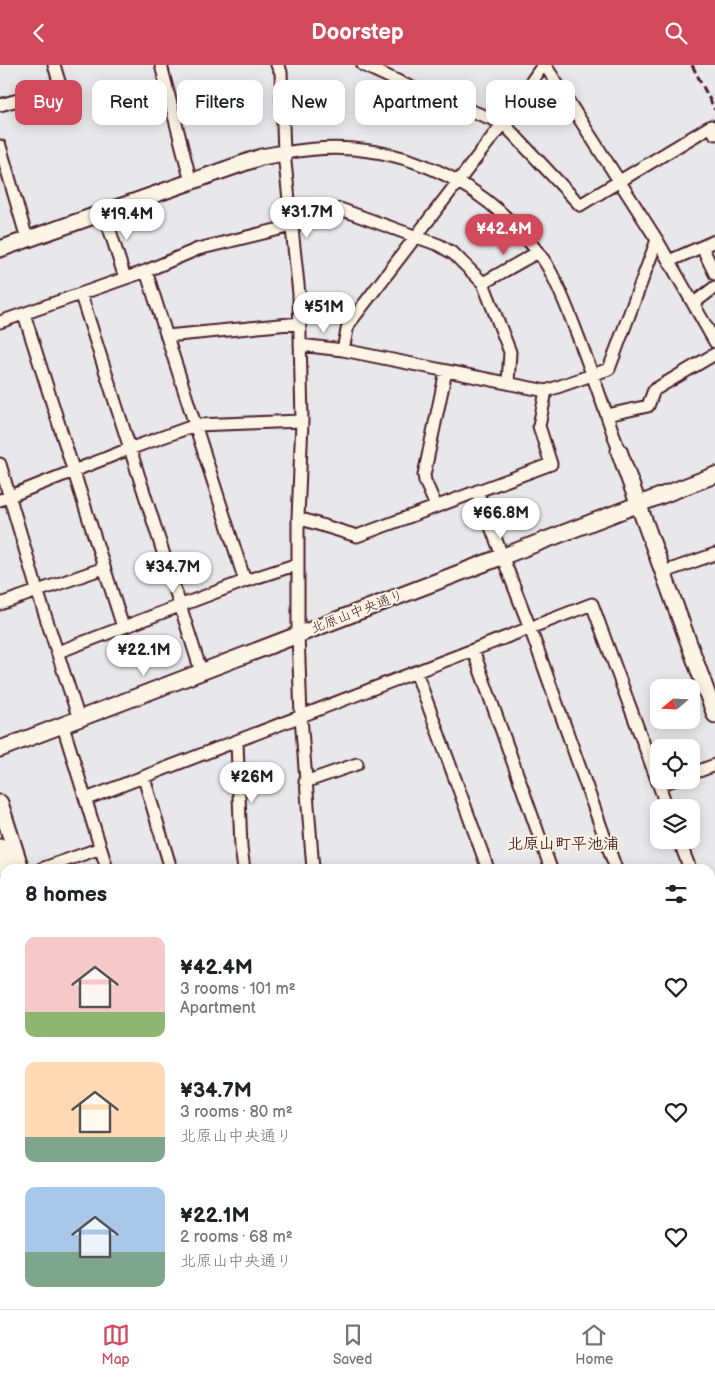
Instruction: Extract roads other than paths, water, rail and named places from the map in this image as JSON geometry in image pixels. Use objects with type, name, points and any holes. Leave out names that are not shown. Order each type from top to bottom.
[{"type":"street","points":[[0,105],[61,88],[54,65]]},
{"type":"street","points":[[161,65],[191,182]]},
{"type":"street","points":[[278,65],[281,72],[284,153],[299,294],[302,421],[298,518],[298,634],[305,782],[313,864]]},
{"type":"street","points":[[363,65],[421,92],[486,117]]},
{"type":"street","points":[[533,80],[544,65],[657,240],[715,342]]},
{"type":"street","points":[[344,350],[348,325],[501,125]]},
{"type":"street","points":[[505,125],[580,205],[711,126],[715,134]]},
{"type":"street","points":[[0,147],[27,239]]},
{"type":"street","points":[[0,249],[261,157],[284,153],[321,148],[370,151],[414,162],[439,171],[458,181],[498,209],[538,252],[564,299],[715,715]]},
{"type":"street","points":[[0,322],[146,271],[198,249],[292,226],[340,209],[415,238],[439,245],[454,254],[483,283],[510,352],[508,383]]},
{"type":"street","points":[[104,212],[125,278]]},
{"type":"street","points":[[300,345],[344,350],[546,391],[609,369],[657,240]]},
{"type":"street","points":[[668,261],[715,241]]},
{"type":"street","points":[[702,247],[715,274]]},
{"type":"street","points":[[483,283],[538,252]]},
{"type":"street","points":[[146,271],[245,581]]},
{"type":"street","points":[[694,303],[715,287]]},
{"type":"street","points":[[80,295],[200,671]]},
{"type":"street","points":[[24,314],[123,627]]},
{"type":"street","points":[[167,336],[300,323]]},
{"type":"street","points":[[607,415],[648,406],[654,390],[715,354]]},
{"type":"street","points":[[436,506],[424,475],[446,371]]},
{"type":"street","points":[[298,518],[357,536],[551,464],[539,426],[546,391]]},
{"type":"street","points":[[5,498],[129,449],[196,425],[302,421]]},
{"type":"street","points":[[0,464],[5,498],[79,719]]},
{"type":"street","name":"北原山中央通り","points":[[0,749],[715,475]]},
{"type":"street","points":[[477,491],[530,628],[614,864]]},
{"type":"street","points":[[664,573],[715,555]]},
{"type":"street","points":[[58,652],[245,581],[298,564]]},
{"type":"street","points":[[0,603],[104,568]]},
{"type":"street","points":[[86,799],[592,604],[650,761]]},
{"type":"street","points":[[474,650],[549,864]]},
{"type":"street","points":[[416,672],[486,864]]},
{"type":"street","points":[[63,726],[106,864]]},
{"type":"street","points":[[237,742],[243,864]]},
{"type":"street","points":[[305,782],[357,764]]},
{"type":"street","points":[[700,771],[715,765]]},
{"type":"street","points":[[144,778],[170,864]]},
{"type":"street","points":[[0,803],[19,864]]},
{"type":"street","points":[[0,847],[5,864]]},
{"type":"street","points":[[55,864],[101,848]]},
{"type":"street","points":[[682,849],[688,864]]},
{"type":"railway","points":[[692,65],[715,110]]},
{"type":"district","name":"北原山町平池浦","points":[[563,843]]}]
